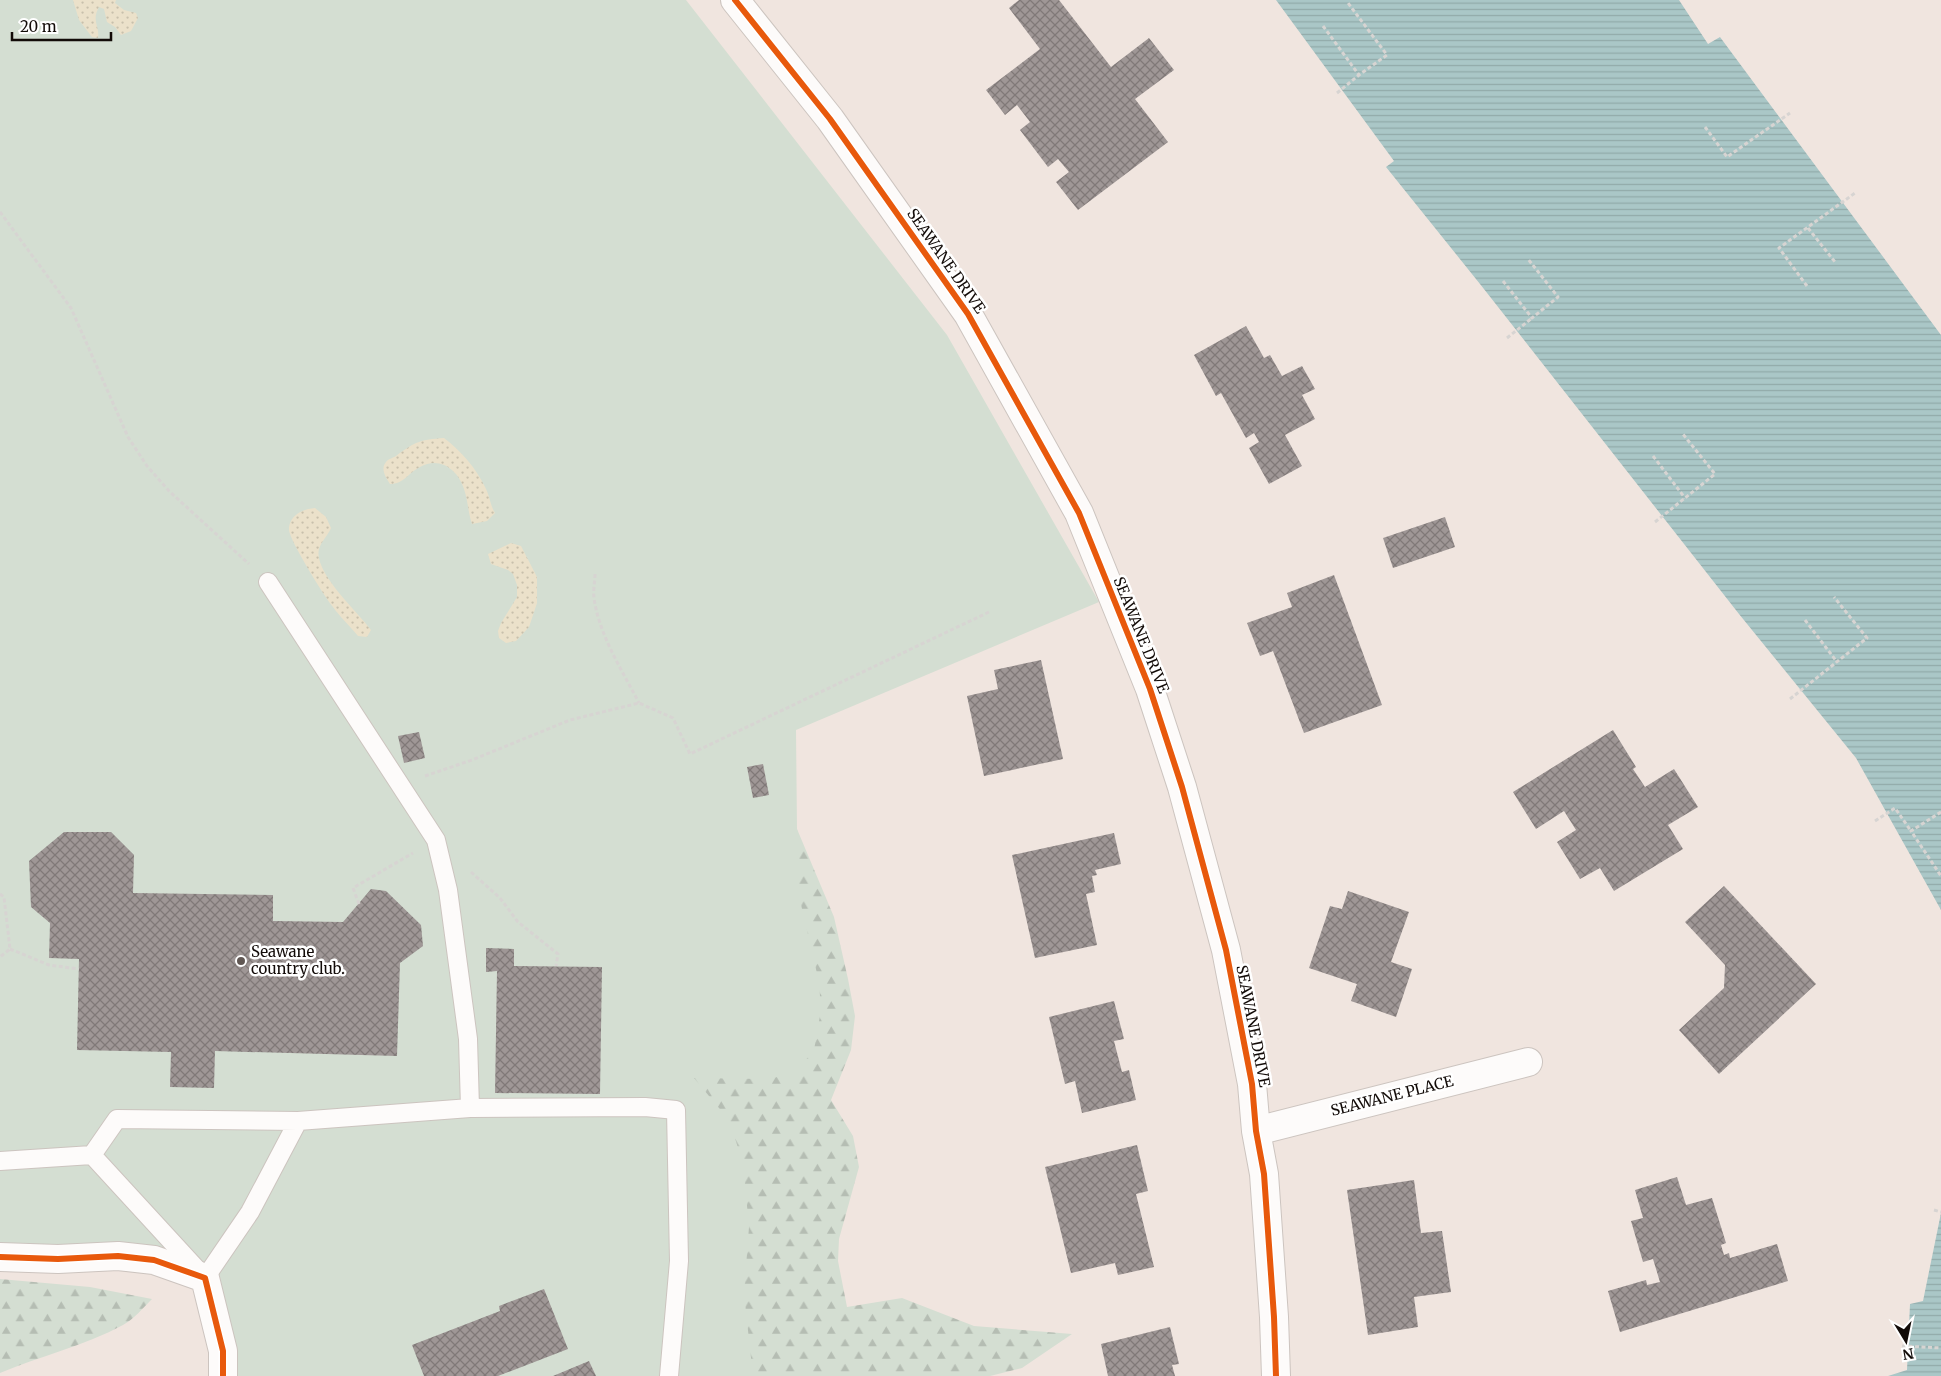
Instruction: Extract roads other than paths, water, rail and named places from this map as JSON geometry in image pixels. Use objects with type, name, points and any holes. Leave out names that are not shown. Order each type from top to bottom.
[{"type":"street","name":"SEAWANE DRIVE","points":[[734,0],[830,119],[968,314],[1079,513],[1150,689],[1182,787],[1226,950],[1252,1084],[1256,1131],[1264,1174],[1276,1376]]},
{"type":"street","name":"SEAWANE PLACE","points":[[1256,1131],[1528,1062]]},
{"type":"street","points":[[0,1257],[58,1259],[118,1256],[154,1260],[205,1278],[223,1351],[223,1376]]},
{"type":"lane","points":[[268,582],[436,840],[448,890],[468,1040],[470,1108]]},
{"type":"lane","points":[[92,1154],[117,1119],[298,1121],[470,1108],[645,1107],[676,1110],[679,1261],[669,1376]]},
{"type":"lane","points":[[92,1154],[205,1278],[250,1212],[298,1121]]},
{"type":"lane","points":[[0,1161],[92,1154]]},
{"type":"water","points":[[1276,0],[1679,0],[1708,44],[1720,37],[1941,335],[1941,910],[1856,758],[1739,614],[1386,167],[1394,161]]},
{"type":"water","points":[[1941,1213],[1941,1376],[1888,1376],[1907,1370],[1910,1304],[1923,1301]]},
{"type":"place","name":"Seawane country club.","points":[[241,961]]}]
